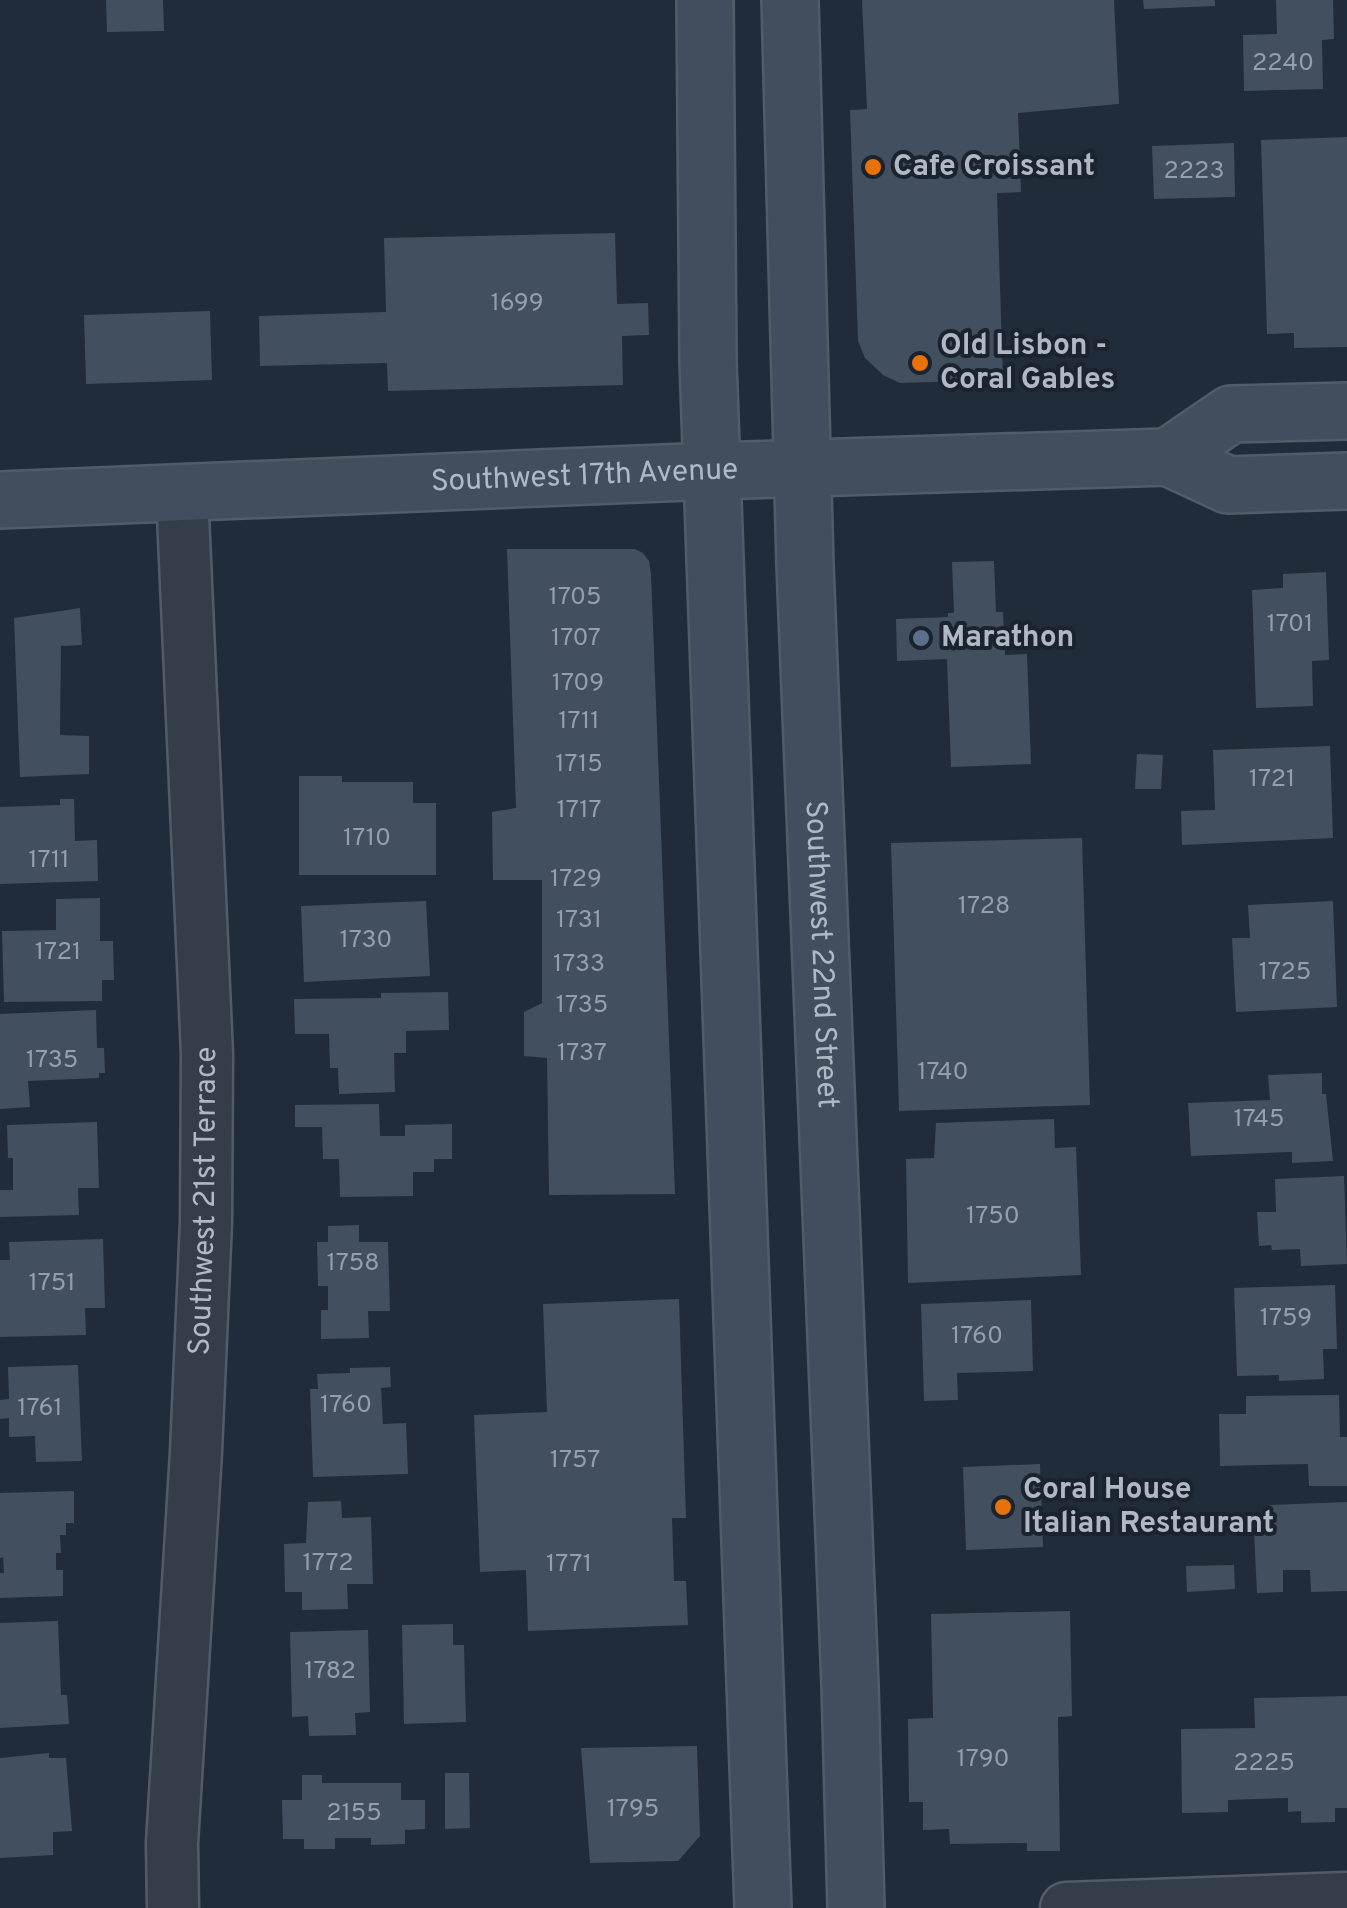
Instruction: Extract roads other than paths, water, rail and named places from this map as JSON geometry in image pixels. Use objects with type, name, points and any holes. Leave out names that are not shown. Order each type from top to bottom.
[{"type":"main road","points":[[704,0],[708,361],[763,1908]]},
{"type":"main road","name":"Southwest 22nd Street","points":[[790,0],[802,470],[856,1908]]},
{"type":"main road","points":[[1168,457],[1231,414],[1347,411]]},
{"type":"main road","name":"Southwest 17th Avenue","points":[[0,500],[1168,457],[1228,485],[1347,481]]},
{"type":"street","name":"Southwest 21st Terrace","points":[[173,1908],[172,1843],[206,1222],[207,1054],[182,493]]},
{"type":"street","points":[[1066,1908],[1347,1898]]},
{"type":"place","name":"Cafe Croissant","points":[[873,167]]},
{"type":"place","name":"Old Lisbon - Coral Gables","points":[[920,363]]},
{"type":"place","name":"Marathon","points":[[921,638]]},
{"type":"place","name":"Coral House Italian Restaurant","points":[[1003,1507]]}]
